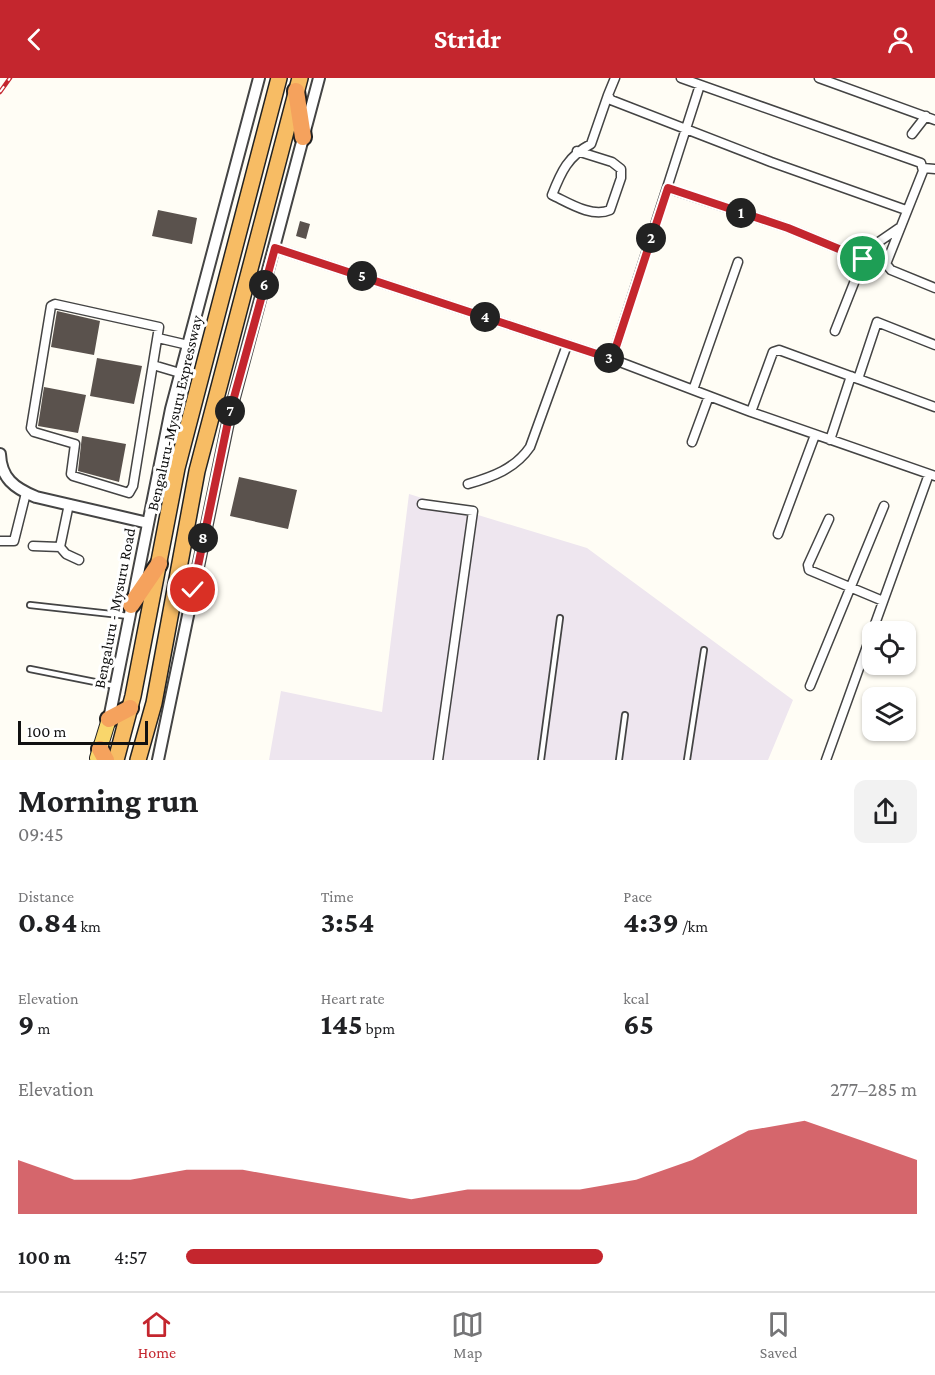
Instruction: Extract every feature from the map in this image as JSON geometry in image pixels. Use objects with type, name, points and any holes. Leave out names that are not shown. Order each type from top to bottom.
[{"type":"highway","name":"Bengaluru-Mysuru Expressway","points":[[116,760],[130,708],[177,468],[279,78]]},
{"type":"highway","points":[[298,84],[303,137]]},
{"type":"highway","points":[[138,760],[154,703],[197,471],[298,84]]},
{"type":"highway","points":[[130,611],[159,564]]},
{"type":"highway","points":[[109,719],[130,708]]},
{"type":"main road","name":"Bengaluru - Mysuru Road","points":[[101,756],[109,719]]},
{"type":"street","name":"Bengaluru - Mysuru Road","points":[[109,719],[180,373],[259,78]]},
{"type":"street","points":[[158,760],[230,412],[320,78]]},
{"type":"street","points":[[577,151],[612,162],[621,168],[621,178],[610,210],[602,213],[591,211],[552,195],[568,161],[577,151],[591,144],[615,78]]},
{"type":"street","points":[[681,78],[921,163],[923,168],[886,260],[887,267],[935,288]]},
{"type":"street","points":[[819,78],[935,120]]},
{"type":"street","points":[[612,359],[687,129],[699,85]]},
{"type":"street","points":[[608,95],[611,100],[771,162],[906,210]]},
{"type":"street","points":[[912,134],[926,116]]},
{"type":"street","points":[[923,168],[935,170]]},
{"type":"street","points":[[668,188],[788,228],[863,259]]},
{"type":"street","points":[[835,331],[867,250],[899,228]]},
{"type":"street","points":[[275,248],[612,359],[751,412],[932,475],[883,601],[826,760]]},
{"type":"street","points":[[693,390],[738,262]]},
{"type":"street","points":[[55,304],[157,326],[158,338],[133,486],[129,493],[73,476],[71,474],[75,444],[34,432],[31,428],[51,306],[55,304]]},
{"type":"street","points":[[830,440],[877,322],[935,345]]},
{"type":"street","points":[[158,338],[188,345]]},
{"type":"street","points":[[468,484],[498,474],[527,452],[537,432],[567,345]]},
{"type":"street","points":[[751,412],[775,350],[935,407]]},
{"type":"street","points":[[153,365],[180,373]]},
{"type":"street","points":[[692,442],[709,396]]},
{"type":"street","points":[[778,534],[815,435]]},
{"type":"street","points":[[0,454],[4,475],[26,493],[148,523]]},
{"type":"street","points":[[0,541],[14,541],[26,493]]},
{"type":"street","points":[[60,547],[69,504]]},
{"type":"street","points":[[422,504],[472,512],[438,760]]},
{"type":"street","points":[[810,686],[884,506]]},
{"type":"street","points":[[829,519],[808,565],[809,570],[883,601]]},
{"type":"street","points":[[33,546],[60,547],[66,554],[79,560]]},
{"type":"lane","points":[[30,605],[130,611]]},
{"type":"lane","points":[[541,760],[560,618]]},
{"type":"lane","points":[[687,760],[704,650]]},
{"type":"lane","points":[[30,669],[116,686]]},
{"type":"lane","points":[[619,760],[625,715]]},
{"type":"shaded area","points":[[409,494],[587,548],[793,700],[768,760],[269,760],[281,691],[382,712]]},
{"type":"building","points":[[158,210],[197,218],[192,244],[152,236]]},
{"type":"building","points":[[300,221],[310,224],[306,239],[296,236]]},
{"type":"building","points":[[57,311],[100,321],[94,355],[51,347]]},
{"type":"building","points":[[97,358],[142,366],[134,404],[90,396]]},
{"type":"building","points":[[44,387],[86,395],[78,433],[38,426]]},
{"type":"building","points":[[82,436],[126,444],[119,482],[78,471]]},
{"type":"building","points":[[239,477],[297,490],[288,529],[230,516]]},
{"type":"railway","points":[[0,92],[10,78]]},
{"type":"route","points":[[193,590],[230,412],[275,248],[612,359],[668,188],[788,228],[863,259]]}]
